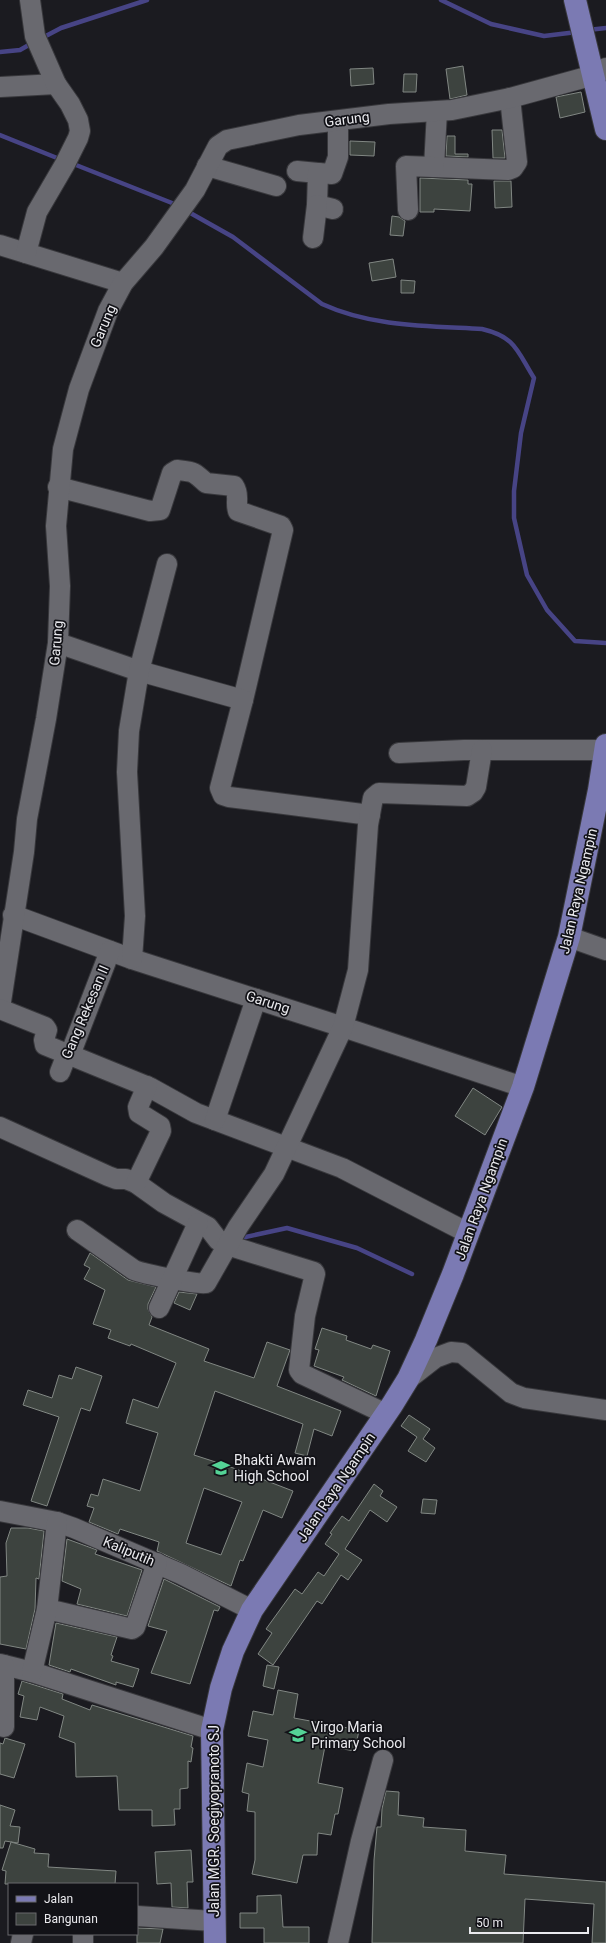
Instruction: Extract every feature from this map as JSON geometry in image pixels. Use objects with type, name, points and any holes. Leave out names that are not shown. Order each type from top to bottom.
[{"type":"main road","points":[[575,0],[600,72],[606,129]]},
{"type":"main road","name":"Jalan Raya Ngampin","points":[[252,1610],[386,1414],[408,1379],[426,1340],[523,1087],[569,937],[603,791],[606,748]]},
{"type":"main road","name":"Jalan MGR. Soegiyopranoto SJ","points":[[215,1943],[213,1921],[212,1730],[221,1688],[232,1651],[252,1610]]},
{"type":"street","points":[[26,253],[37,212],[66,161],[80,131],[70,104],[56,84],[38,41],[30,0]]},
{"type":"street","name":"Garung","points":[[0,1008],[28,819],[58,643],[60,586],[56,526],[58,487],[63,449],[79,389],[108,311],[123,283],[154,247],[176,217],[187,201],[218,146],[227,140],[299,125],[389,114],[452,110],[510,98],[600,72]]},
{"type":"street","points":[[0,87],[56,84]]},
{"type":"street","points":[[408,210],[406,166],[508,170],[513,168],[516,162],[510,98]]},
{"type":"street","points":[[434,167],[437,111]]},
{"type":"street","points":[[297,171],[332,174],[338,157],[338,121]]},
{"type":"street","points":[[207,166],[276,186]]},
{"type":"street","points":[[313,238],[325,207],[318,173]]},
{"type":"street","points":[[0,245],[123,283]]},
{"type":"street","points":[[58,487],[150,511],[160,510],[172,473],[177,470],[193,472],[200,476],[206,483],[234,486],[238,492],[236,506],[238,511],[281,526],[283,530],[243,700],[220,788],[223,795],[229,797],[370,814]]},
{"type":"street","points":[[132,959],[135,916],[127,772],[129,731],[139,671],[167,564]]},
{"type":"street","points":[[58,643],[139,671],[243,700]]},
{"type":"street","points":[[399,753],[606,748]]},
{"type":"street","points":[[77,1230],[134,1270],[145,1274],[172,1278],[201,1285],[206,1283],[238,1227],[274,1174],[288,1147],[309,1097],[343,1027],[358,970],[370,814],[373,798],[379,793],[466,796],[473,792],[476,787],[482,750]]},
{"type":"street","name":"Garung","points":[[13,915],[132,959],[523,1087]]},
{"type":"street","points":[[569,937],[606,950]]},
{"type":"street","name":"Gang Rekesan II","points":[[60,1072],[110,951]]},
{"type":"street","points":[[215,1120],[256,999]]},
{"type":"street","points":[[0,1008],[45,1027],[45,1046],[147,1086],[196,1113],[322,1159],[369,1180],[468,1233]]},
{"type":"street","points":[[138,1178],[162,1131],[160,1126],[139,1114],[138,1107],[147,1086]]},
{"type":"street","points":[[0,1127],[116,1179],[138,1178],[164,1203],[198,1223],[208,1227],[218,1240],[227,1246],[314,1272],[315,1274],[305,1316],[299,1370],[302,1374],[386,1414]]},
{"type":"street","points":[[159,1308],[198,1223]]},
{"type":"street","points":[[408,1379],[435,1358],[451,1352],[462,1354],[511,1393],[524,1398],[606,1410]]},
{"type":"street","name":"Kaliputih","points":[[0,1511],[57,1522],[74,1528],[157,1563],[252,1610]]},
{"type":"street","points":[[32,1672],[47,1609],[57,1522]]},
{"type":"street","points":[[47,1609],[132,1629],[135,1627],[157,1563]]},
{"type":"street","points":[[4,1727],[2,1664],[32,1672],[212,1730]]},
{"type":"street","points":[[338,1943],[361,1840],[383,1760]]},
{"type":"street","points":[[138,1916],[213,1921]]},
{"type":"building","points":[[463,66],[467,95],[450,99],[446,69]]},
{"type":"building","points":[[373,68],[374,84],[351,86],[350,69]]},
{"type":"building","points":[[404,74],[417,74],[416,92],[403,92]]},
{"type":"building","points":[[581,92],[585,112],[560,118],[556,97]]},
{"type":"building","points":[[492,130],[502,130],[505,158],[493,158]]},
{"type":"building","points":[[447,136],[455,136],[455,154],[468,154],[468,157],[446,156]]},
{"type":"building","points":[[350,141],[375,142],[374,156],[350,155]]},
{"type":"building","points":[[420,178],[468,180],[468,184],[472,184],[470,211],[434,209],[434,212],[420,212]]},
{"type":"building","points":[[494,181],[511,181],[512,207],[495,208]]},
{"type":"building","points":[[392,216],[399,217],[405,221],[403,236],[390,235]]},
{"type":"building","points":[[393,259],[396,277],[372,281],[369,263]]},
{"type":"building","points":[[401,280],[415,281],[414,293],[401,293]]},
{"type":"building","points":[[473,1088],[502,1107],[485,1135],[455,1116]]},
{"type":"building","points":[[90,1253],[128,1280],[156,1287],[148,1304],[148,1309],[152,1317],[149,1325],[209,1349],[204,1361],[254,1378],[267,1342],[290,1350],[277,1386],[341,1411],[332,1436],[314,1429],[307,1456],[295,1453],[303,1424],[215,1391],[194,1455],[228,1466],[293,1491],[282,1518],[263,1510],[243,1561],[240,1560],[231,1586],[157,1551],[159,1542],[120,1529],[118,1534],[89,1522],[94,1508],[87,1506],[91,1494],[98,1496],[103,1479],[140,1491],[158,1433],[126,1423],[133,1399],[158,1408],[176,1363],[131,1344],[130,1346],[108,1338],[111,1330],[93,1324],[105,1290],[84,1279],[90,1268],[84,1265]],"holes":[[[204,1488],[242,1502],[221,1555],[186,1543]]]},
{"type":"building","points":[[179,1292],[197,1294],[190,1310],[174,1303]]},
{"type":"building","points":[[322,1328],[347,1336],[346,1340],[371,1349],[373,1345],[390,1351],[376,1396],[342,1380],[344,1377],[314,1366],[319,1350],[315,1349]]},
{"type":"building","points":[[76,1367],[102,1376],[90,1411],[81,1408],[47,1506],[31,1501],[59,1417],[23,1405],[28,1390],[52,1398],[59,1375],[72,1379]]},
{"type":"building","points":[[409,1415],[430,1429],[423,1439],[435,1448],[426,1462],[408,1451],[417,1437],[401,1426]]},
{"type":"building","points":[[374,1484],[383,1491],[380,1496],[397,1507],[387,1522],[370,1510],[345,1549],[362,1560],[348,1580],[341,1575],[322,1604],[317,1601],[273,1665],[258,1654],[272,1633],[266,1629],[295,1589],[302,1594],[318,1572],[324,1576],[339,1554],[325,1544],[332,1534],[330,1533],[342,1516],[349,1521]]},
{"type":"building","points":[[423,1499],[437,1500],[435,1514],[421,1513]]},
{"type":"building","points":[[11,1528],[28,1528],[44,1531],[39,1579],[36,1578],[35,1609],[26,1649],[0,1644],[0,1577],[7,1576],[6,1543]]},
{"type":"building","points":[[67,1539],[97,1550],[95,1554],[142,1570],[127,1616],[77,1604],[81,1589],[62,1581]]},
{"type":"building","points":[[164,1579],[220,1607],[218,1611],[214,1610],[190,1684],[151,1673],[167,1631],[148,1626]]},
{"type":"building","points":[[56,1623],[117,1637],[111,1655],[113,1656],[111,1661],[139,1669],[133,1687],[116,1682],[116,1685],[71,1669],[70,1672],[49,1665]]},
{"type":"building","points":[[267,1665],[279,1667],[274,1689],[263,1686]]},
{"type":"building","points":[[22,1681],[63,1694],[62,1699],[90,1710],[92,1705],[193,1736],[191,1762],[188,1761],[188,1788],[180,1789],[180,1809],[174,1809],[175,1825],[152,1826],[152,1810],[119,1810],[117,1776],[76,1777],[75,1743],[59,1737],[64,1716],[40,1707],[37,1720],[20,1717],[24,1696],[18,1694]]},
{"type":"building","points":[[278,1690],[298,1694],[294,1718],[359,1730],[355,1751],[325,1746],[318,1783],[343,1788],[338,1814],[335,1814],[331,1835],[318,1833],[317,1855],[303,1855],[297,1883],[252,1874],[255,1860],[255,1812],[247,1811],[249,1794],[242,1792],[247,1763],[263,1767],[268,1740],[248,1736],[253,1711],[273,1715]]},
{"type":"building","points":[[5,1738],[25,1744],[14,1778],[0,1774],[0,1743],[3,1744]]},
{"type":"building","points":[[386,1791],[399,1792],[398,1815],[424,1818],[423,1827],[466,1830],[465,1851],[506,1855],[504,1874],[606,1882],[606,1943],[592,1943],[594,1904],[525,1899],[523,1943],[372,1943],[374,1860],[377,1827],[381,1827],[382,1809]]},
{"type":"building","points":[[0,1805],[15,1810],[10,1826],[20,1827],[18,1843],[5,1841],[3,1848],[0,1848]]},
{"type":"building","points":[[11,1842],[35,1849],[34,1853],[49,1854],[48,1867],[116,1871],[115,1883],[5,1884],[6,1871],[2,1870]]},
{"type":"building","points":[[191,1850],[193,1882],[187,1882],[188,1908],[172,1907],[171,1883],[157,1884],[155,1852]]},
{"type":"building","points":[[281,1895],[283,1927],[309,1927],[309,1943],[264,1943],[264,1928],[240,1928],[240,1913],[257,1913],[257,1896]]},
{"type":"building","points":[[138,1928],[163,1929],[160,1943],[137,1943]]},
{"type":"waterway","points":[[42,38],[61,28],[147,0]]},
{"type":"waterway","points":[[441,0],[491,24],[544,36],[577,32]]},
{"type":"waterway","points":[[588,30],[606,28]]},
{"type":"waterway","points":[[0,52],[20,50],[34,42]]},
{"type":"waterway","points":[[0,135],[62,160]]},
{"type":"waterway","points":[[71,163],[177,205]]},
{"type":"waterway","points":[[185,210],[233,237],[322,304],[341,312],[400,324],[482,329],[502,336],[514,346],[534,378],[521,433],[514,491],[514,518],[527,575],[547,610],[575,641],[606,643]]},
{"type":"waterway","points":[[238,1237],[241,1238],[287,1228],[357,1248],[412,1274]]},
{"type":"place","name":"Bhakti Awam High School","points":[[221,1468]]},
{"type":"place","name":"Virgo Maria Primary School","points":[[298,1735]]}]
